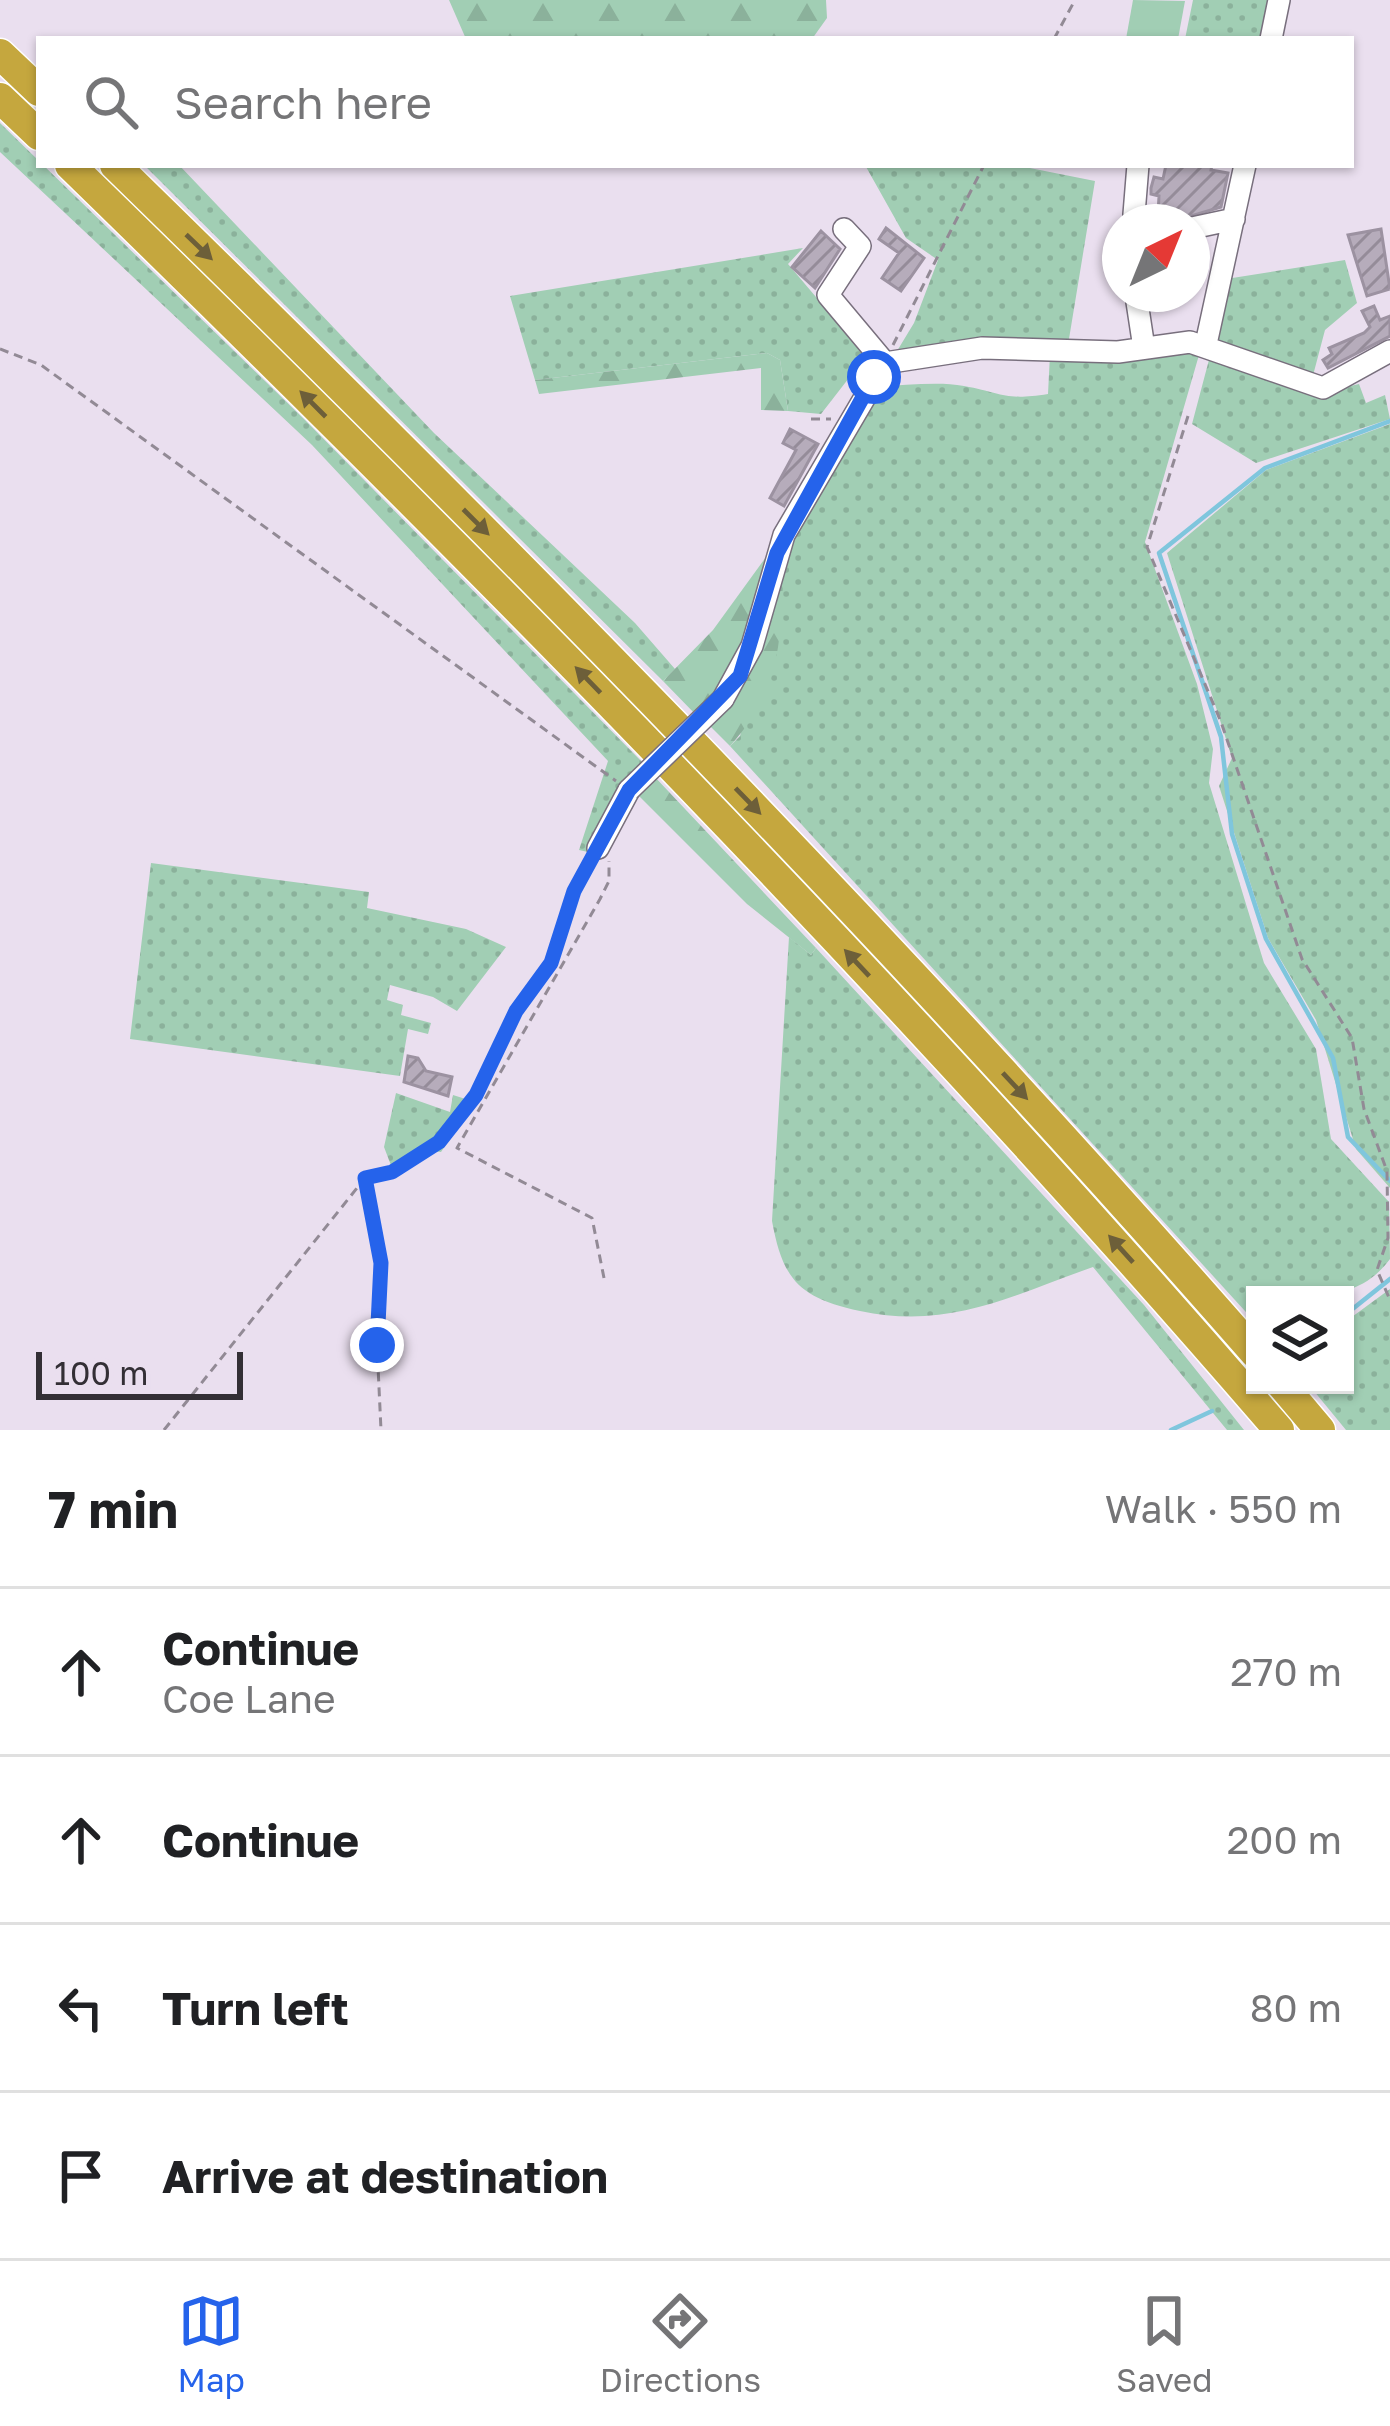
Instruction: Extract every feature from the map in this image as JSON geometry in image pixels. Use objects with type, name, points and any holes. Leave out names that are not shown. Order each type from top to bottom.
[{"type":"highway","points":[[0,54],[36,88]]},
{"type":"highway","points":[[0,98],[36,132]]},
{"type":"highway","points":[[73,168],[677,772],[1199,1337],[1279,1430]]},
{"type":"highway","points":[[119,168],[700,750],[1105,1183],[1246,1343]]},
{"type":"highway","points":[[1199,1337],[1267,1430]]},
{"type":"highway","points":[[1290,1394],[1320,1430]]},
{"type":"street","points":[[1272,36],[1279,0]]},
{"type":"street","points":[[1135,204],[1138,168]]},
{"type":"street","points":[[1206,344],[1244,168]]},
{"type":"street","points":[[1210,224],[1234,219]]},
{"type":"street","points":[[844,229],[860,246],[828,295],[885,363]]},
{"type":"street","points":[[1139,312],[1144,348]]},
{"type":"street","points":[[885,363],[982,348],[1206,344],[1323,388],[1390,351]]},
{"type":"street","points":[[598,846],[629,790],[723,700],[752,646],[784,536],[885,363]]},
{"type":"path","points":[[1056,36],[1075,0]]},
{"type":"path","points":[[885,363],[931,261],[982,168]]},
{"type":"path","points":[[0,349],[41,365],[629,790]]},
{"type":"path","points":[[1188,416],[1147,547],[1222,722],[1302,959],[1352,1038],[1364,1109],[1387,1171],[1388,1238],[1377,1270],[1389,1298]]},
{"type":"path","points":[[164,1430],[365,1178],[392,1172],[439,1142],[476,1095],[516,1011],[551,963],[567,907],[598,846],[607,855],[609,881],[457,1148],[592,1218],[604,1278]]},
{"type":"path","points":[[365,1178],[381,1263],[377,1345],[381,1430]]},
{"type":"green space","points":[[449,0],[826,0],[827,18],[814,36],[465,36]]},
{"type":"green space","points":[[1133,0],[1185,1],[1179,36],[1127,36]]},
{"type":"green space","points":[[1193,0],[1275,0],[1267,36],[1186,36]]},
{"type":"green space","points":[[0,123],[36,158],[36,168],[46,168],[305,420],[646,766],[604,821],[588,852],[579,850],[608,761],[312,445],[0,152]]},
{"type":"green space","points":[[147,168],[182,168],[434,433],[635,623],[675,669],[663,681]]},
{"type":"green space","points":[[867,168],[1030,168],[1095,181],[1068,345],[894,356],[914,323],[938,260],[906,238]]},
{"type":"green space","points":[[803,248],[788,264],[866,356],[821,414],[788,411],[780,360],[767,353],[535,380],[510,296]]},
{"type":"green space","points":[[1345,260],[1357,303],[1325,330],[1311,383],[1215,338],[1226,279]]},
{"type":"green space","points":[[1180,348],[1199,355],[1145,542],[1197,684],[1213,749],[1209,783],[1264,963],[1316,1049],[1331,1139],[1389,1202],[1390,1259],[1377,1274],[1354,1288],[1246,1286],[1246,1312],[730,746],[740,736],[785,556],[878,386],[954,385],[1022,397],[1048,394],[1050,354]]},
{"type":"green space","points":[[767,353],[780,360],[788,411],[761,410],[761,368],[539,394],[535,380]]},
{"type":"green space","points":[[1210,356],[1312,395],[1359,384],[1366,403],[1385,395],[1390,419],[1256,463],[1192,424]]},
{"type":"green space","points":[[1390,424],[1390,1188],[1356,1149],[1316,1020],[1268,938],[1219,786],[1232,758],[1167,553],[1266,470]]},
{"type":"green space","points":[[766,557],[749,646],[698,717],[663,681],[713,630]]},
{"type":"green space","points":[[784,566],[779,641],[769,683],[748,724],[730,746],[708,724]]},
{"type":"green space","points":[[653,775],[816,948],[811,955],[747,904],[635,792]]},
{"type":"green space","points":[[151,863],[369,892],[367,908],[466,929],[506,947],[457,1011],[433,997],[390,985],[387,1000],[403,1005],[401,1015],[431,1023],[428,1034],[408,1029],[400,1076],[130,1039]]},
{"type":"green space","points":[[789,937],[811,955],[816,948],[1144,1305],[1244,1430],[1227,1430],[1093,1267],[1007,1299],[922,1316],[839,1306],[798,1284],[782,1259],[772,1221]]},
{"type":"green space","points":[[396,1093],[450,1112],[453,1095],[475,1102],[441,1152],[421,1150],[392,1168],[384,1147]]},
{"type":"green space","points":[[1390,1289],[1390,1430],[1346,1430],[1316,1394],[1354,1394],[1354,1315]]},
{"type":"building","points":[[1165,168],[1211,168],[1228,173],[1221,207],[1210,210],[1210,204],[1159,204],[1159,196],[1151,194],[1154,177],[1163,179]]},
{"type":"building","points":[[886,228],[924,258],[901,291],[882,278],[899,253],[879,239]]},
{"type":"building","points":[[1381,229],[1390,289],[1367,296],[1348,235]]},
{"type":"building","points":[[821,231],[840,249],[815,288],[792,267]]},
{"type":"building","points":[[1374,306],[1380,320],[1390,316],[1390,336],[1328,368],[1323,360],[1332,354],[1329,348],[1364,333],[1370,327],[1362,311]]},
{"type":"building","points":[[790,429],[818,444],[784,506],[770,498],[796,450],[783,443]]},
{"type":"building","points":[[408,1056],[418,1058],[426,1071],[452,1077],[448,1096],[404,1082]]},
{"type":"waterway","points":[[1390,421],[1265,468],[1159,553],[1221,737],[1232,834],[1266,939],[1333,1058],[1348,1137],[1390,1181]]},
{"type":"waterway","points":[[1354,1308],[1390,1279]]},
{"type":"waterway","points":[[1171,1430],[1212,1411]]},
{"type":"route","points":[[377,1345],[381,1263],[365,1178],[392,1172],[439,1142],[476,1095],[516,1011],[551,963],[574,891],[629,790],[723,700],[740,676],[784,536],[874,377]]}]
